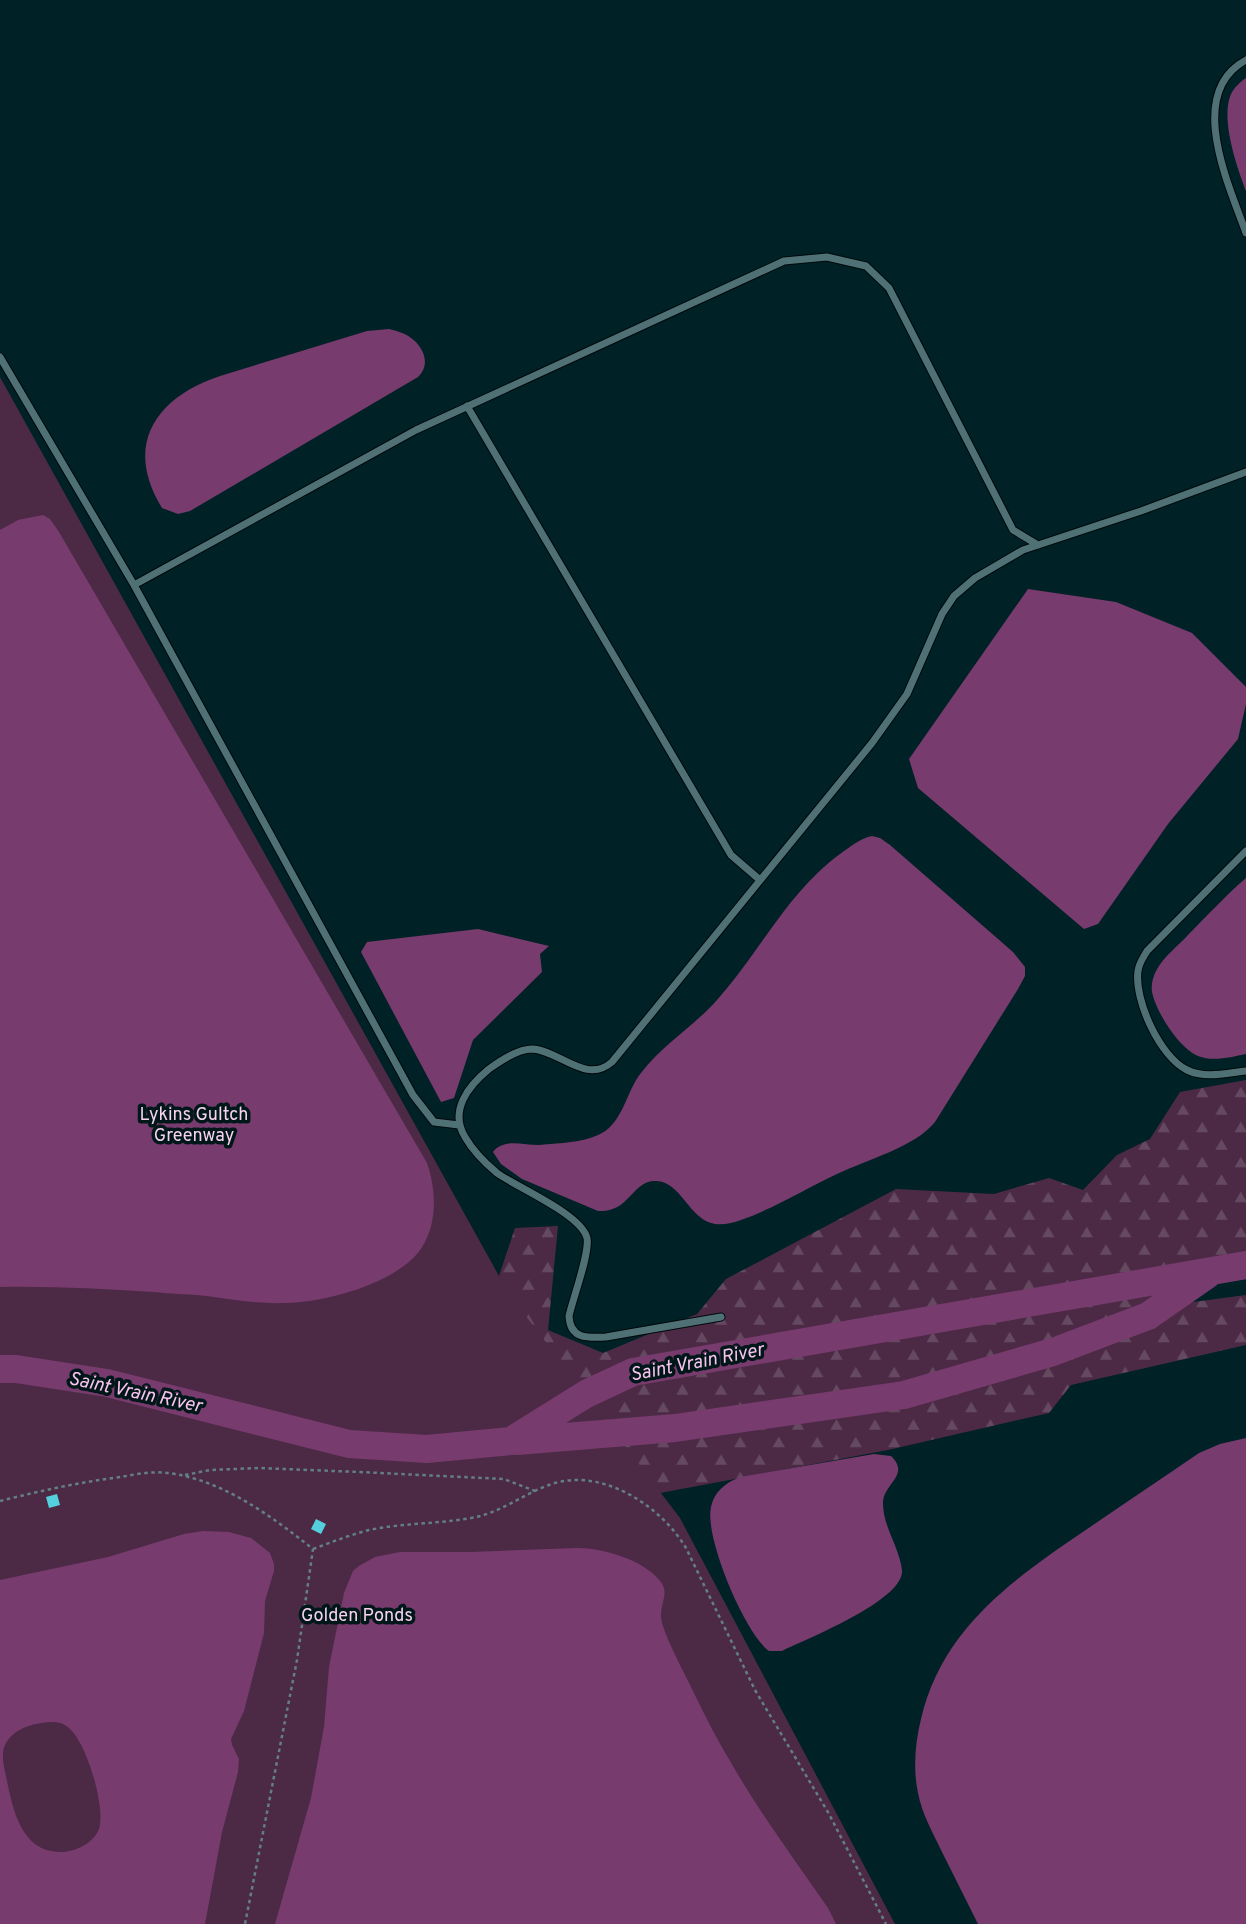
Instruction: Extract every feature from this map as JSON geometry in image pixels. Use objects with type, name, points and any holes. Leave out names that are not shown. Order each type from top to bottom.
[{"type":"lane","points":[[1246,60],[1230,72],[1222,84],[1217,95],[1215,120],[1219,156],[1246,233]]},
{"type":"lane","points":[[134,585],[416,430],[784,261],[827,257],[866,266],[889,288],[1013,530],[1038,545]]},
{"type":"lane","points":[[0,357],[134,585],[413,1096],[434,1122],[459,1125]]},
{"type":"lane","points":[[467,406],[731,855],[760,880]]},
{"type":"lane","points":[[721,1317],[606,1337],[591,1338],[573,1331],[569,1316],[587,1246],[584,1230],[557,1208],[495,1172],[472,1148],[459,1125],[459,1109],[463,1101],[474,1084],[489,1069],[521,1052],[537,1050],[594,1071],[607,1066],[872,743],[908,694],[936,627],[954,596],[975,578],[1011,556],[1038,545],[1246,472]]},
{"type":"lane","points":[[1246,851],[1147,951],[1141,961],[1138,978],[1145,1013],[1161,1043],[1177,1064],[1192,1073],[1207,1075],[1246,1071]]},
{"type":"path","points":[[184,1476],[210,1470],[259,1468],[359,1472],[504,1479],[535,1491]]},
{"type":"path","points":[[0,1501],[133,1475],[163,1472],[213,1484],[274,1520],[313,1549]]},
{"type":"path","points":[[313,1549],[369,1531],[479,1516],[507,1507],[555,1483],[570,1480],[602,1483],[638,1500],[676,1533],[698,1570],[754,1690],[833,1822],[886,1924]]},
{"type":"path","points":[[245,1924],[295,1674],[313,1549]]},
{"type":"green space","name":"Golden Ponds","points":[[0,377],[509,1294],[680,1518],[895,1924],[0,1924]]},
{"type":"green space","points":[[1246,1080],[1246,1254],[635,1366],[585,1387],[513,1433],[0,1323],[480,1333],[515,1228],[558,1226],[548,1330],[603,1353],[697,1314],[726,1279],[896,1189],[994,1194],[1049,1178],[1083,1190],[1117,1155],[1150,1139],[1180,1092]]},
{"type":"green space","points":[[1186,1281],[1146,1309],[1050,1346],[904,1389],[675,1423],[526,1437],[585,1399],[635,1375]]},
{"type":"green space","points":[[1246,1295],[1246,1345],[1071,1385],[1049,1413],[888,1450],[644,1496],[550,1445],[903,1401],[1052,1360],[1152,1321],[1178,1304]]},
{"type":"shaded area","points":[[1246,78],[1246,191],[1231,143],[1227,116],[1231,94]]},
{"type":"shaded area","points":[[389,329],[406,335],[419,346],[425,362],[418,377],[190,511],[178,514],[162,508],[151,485],[146,464],[146,444],[152,426],[163,410],[178,397],[220,376],[367,331]]},
{"type":"shaded area","name":"Lykins Gultch Greenway","points":[[43,515],[50,519],[59,532],[427,1163],[434,1198],[429,1233],[417,1254],[405,1265],[374,1283],[319,1299],[276,1303],[154,1292],[0,1287],[0,530],[18,520]]},
{"type":"shaded area","points":[[1028,589],[1116,602],[1192,633],[1246,687],[1246,704],[1238,739],[1168,824],[1098,924],[1084,929],[918,788],[909,759]]},
{"type":"shaded area","points":[[872,836],[890,845],[1013,952],[1025,967],[1025,976],[1018,989],[935,1122],[926,1131],[903,1146],[837,1174],[766,1210],[725,1224],[715,1224],[698,1216],[672,1187],[665,1183],[648,1182],[617,1207],[598,1211],[522,1179],[501,1164],[493,1152],[502,1145],[575,1141],[594,1137],[609,1128],[619,1115],[641,1073],[658,1053],[717,1000],[804,887],[840,854]]},
{"type":"shaded area","points":[[1246,878],[1246,1054],[1204,1058],[1191,1052],[1169,1028],[1154,1000],[1152,981],[1167,956]]},
{"type":"shaded area","points":[[478,929],[549,946],[540,954],[542,972],[473,1040],[454,1098],[441,1102],[361,952],[367,942]]},
{"type":"shaded area","points":[[1246,1438],[1246,1924],[978,1924],[928,1823],[916,1784],[915,1756],[921,1719],[932,1686],[947,1656],[965,1630],[987,1606],[1011,1584],[1065,1544],[1199,1453],[1220,1444]]},
{"type":"shaded area","points":[[874,1454],[891,1456],[898,1469],[883,1503],[902,1570],[899,1582],[872,1606],[832,1628],[782,1651],[769,1651],[749,1626],[728,1584],[710,1521],[715,1497],[725,1485],[740,1477]]},
{"type":"shaded area","points":[[203,1531],[229,1532],[251,1538],[270,1553],[274,1564],[265,1601],[264,1633],[244,1711],[231,1739],[239,1759],[238,1772],[222,1832],[205,1924],[0,1924],[0,1580],[108,1557],[184,1534]],"holes":[[[54,1722],[68,1727],[83,1748],[94,1777],[100,1807],[99,1829],[93,1839],[83,1846],[65,1852],[46,1850],[36,1845],[21,1827],[12,1805],[3,1758],[5,1745],[13,1734],[38,1724]]]},
{"type":"shaded area","points":[[578,1548],[599,1550],[634,1561],[663,1585],[661,1617],[664,1629],[706,1717],[753,1799],[828,1908],[836,1924],[275,1924],[311,1798],[324,1727],[329,1667],[344,1593],[353,1571],[375,1557],[400,1552]]},
{"type":"building","points":[[57,1494],[60,1505],[49,1508],[46,1497]]},
{"type":"building","points":[[316,1519],[326,1524],[321,1534],[311,1529]]},
{"type":"waterway","name":"Saint Vrain River","points":[[0,1369],[107,1383],[349,1444],[427,1449],[511,1441],[586,1394],[633,1372],[1246,1265]]},
{"type":"waterway","points":[[517,1441],[675,1428],[904,1395],[1053,1352],[1148,1316],[1207,1275]]}]
